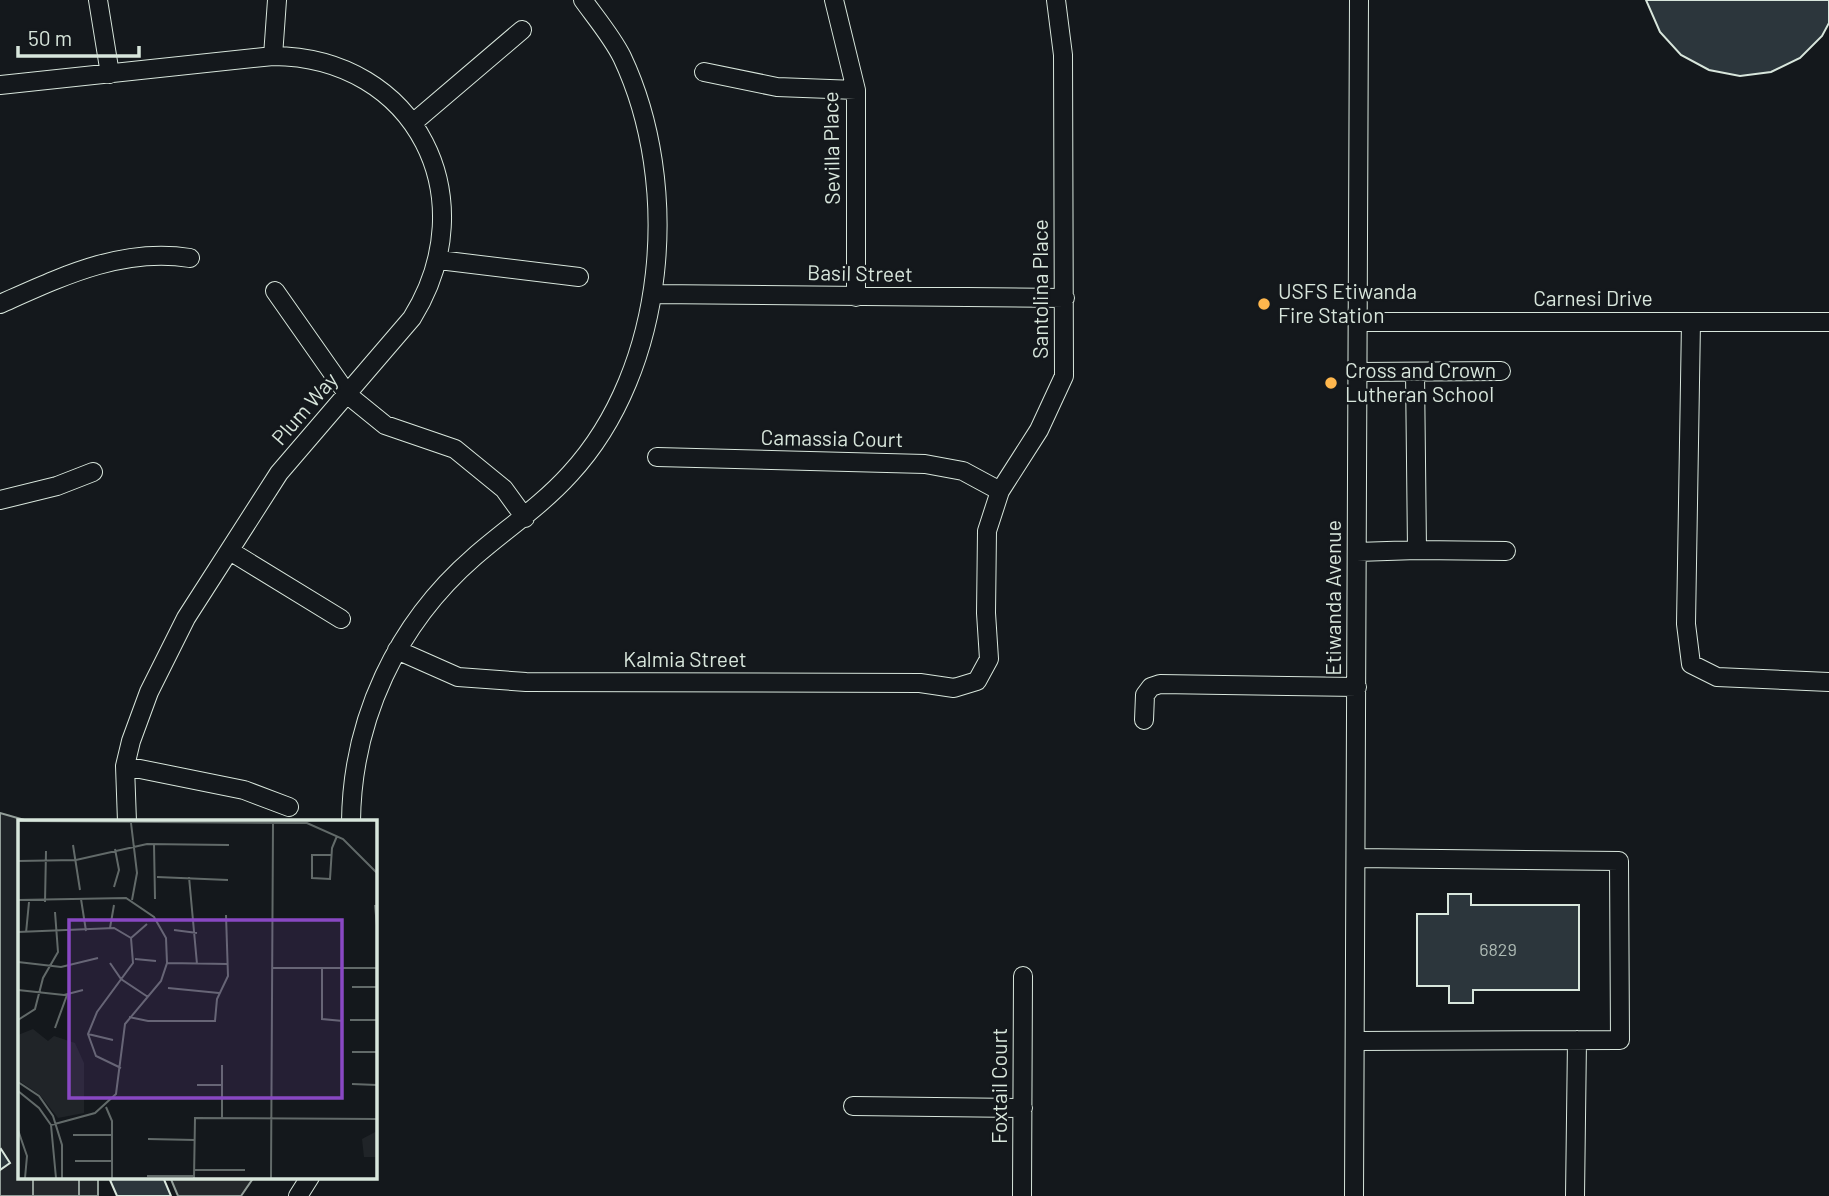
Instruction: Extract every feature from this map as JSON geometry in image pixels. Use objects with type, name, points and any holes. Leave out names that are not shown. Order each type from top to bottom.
[{"type":"street","points":[[98,0],[110,74]]},
{"type":"street","points":[[273,56],[277,0]]},
{"type":"street","points":[[351,820],[360,747],[371,703],[397,650],[427,604],[474,557],[525,518],[571,473],[615,409],[641,349],[654,294],[657,214],[646,122],[621,56],[583,0]]},
{"type":"street","name":"Sevilla Place","points":[[834,0],[856,90],[856,297]]},
{"type":"street","name":"Santolina Place","points":[[977,681],[989,659],[986,613],[987,531],[1000,491],[1039,430],[1064,376],[1063,55],[1056,0]]},
{"type":"street","name":"Etiwanda Avenue","points":[[1354,1196],[1359,0]]},
{"type":"street","points":[[414,122],[522,30]]},
{"type":"street","name":"Plum Way","points":[[0,85],[273,56],[301,56],[326,61],[368,82],[414,122],[430,152],[439,186],[443,223],[439,260],[429,291],[412,318],[279,473],[186,618],[149,692],[125,766],[127,820]]},
{"type":"street","points":[[704,72],[777,87],[856,90]]},
{"type":"street","points":[[0,304],[68,274],[127,257],[167,254],[190,258]]},
{"type":"street","points":[[439,260],[579,276]]},
{"type":"street","points":[[275,291],[348,395],[385,425],[455,449],[504,489],[525,518]]},
{"type":"street","name":"Basil Street","points":[[654,294],[1065,298]]},
{"type":"street","name":"Carnesi Drive","points":[[1358,322],[1829,322]]},
{"type":"street","points":[[1691,322],[1686,624],[1691,664],[1717,677],[1829,682]]},
{"type":"street","points":[[1358,372],[1501,371]]},
{"type":"street","points":[[1415,372],[1417,551]]},
{"type":"street","name":"Camassia Court","points":[[657,457],[925,464],[962,471],[1000,491]]},
{"type":"street","points":[[0,500],[57,486],[93,472]]},
{"type":"street","points":[[230,551],[341,619]]},
{"type":"street","points":[[1357,552],[1506,551]]},
{"type":"street","name":"Kalmia Street","points":[[397,650],[458,677],[526,682],[920,683],[954,688],[977,681]]},
{"type":"street","points":[[1144,720],[1145,695],[1151,687],[1160,684],[1357,687]]},
{"type":"street","points":[[125,766],[244,789],[289,807]]},
{"type":"street","points":[[1356,1041],[1620,1040],[1619,861],[1357,858]]},
{"type":"street","name":"Foxtail Court","points":[[1022,1196],[1023,976]]},
{"type":"street","points":[[1575,1196],[1577,1040]]},
{"type":"street","points":[[853,1106],[1023,1108]]},
{"type":"street","points":[[298,1196],[309,1178]]},
{"type":"shaded area","points":[[0,813],[24,820],[18,820],[18,1178],[98,1178],[98,1196],[0,1196]]},
{"type":"shaded area","points":[[33,1178],[79,1178],[79,1196],[33,1196]]},
{"type":"shaded area","points":[[170,1178],[253,1178],[241,1196],[178,1196]]},
{"type":"building","points":[[1646,0],[1829,0],[1829,23],[1822,36],[1800,58],[1771,72],[1740,76],[1709,70],[1681,55],[1660,32]]},
{"type":"building","points":[[1448,894],[1471,894],[1471,905],[1579,905],[1579,990],[1473,990],[1473,1003],[1449,1003],[1449,986],[1417,986],[1417,914],[1448,914]]},
{"type":"building","points":[[0,1150],[10,1163],[0,1170]]},
{"type":"building","points":[[163,1178],[171,1196],[117,1196],[110,1180]]},
{"type":"place","name":"USFS Etiwanda Fire Station","points":[[1264,304]]},
{"type":"place","name":"Cross and Crown Lutheran School","points":[[1331,383]]}]
